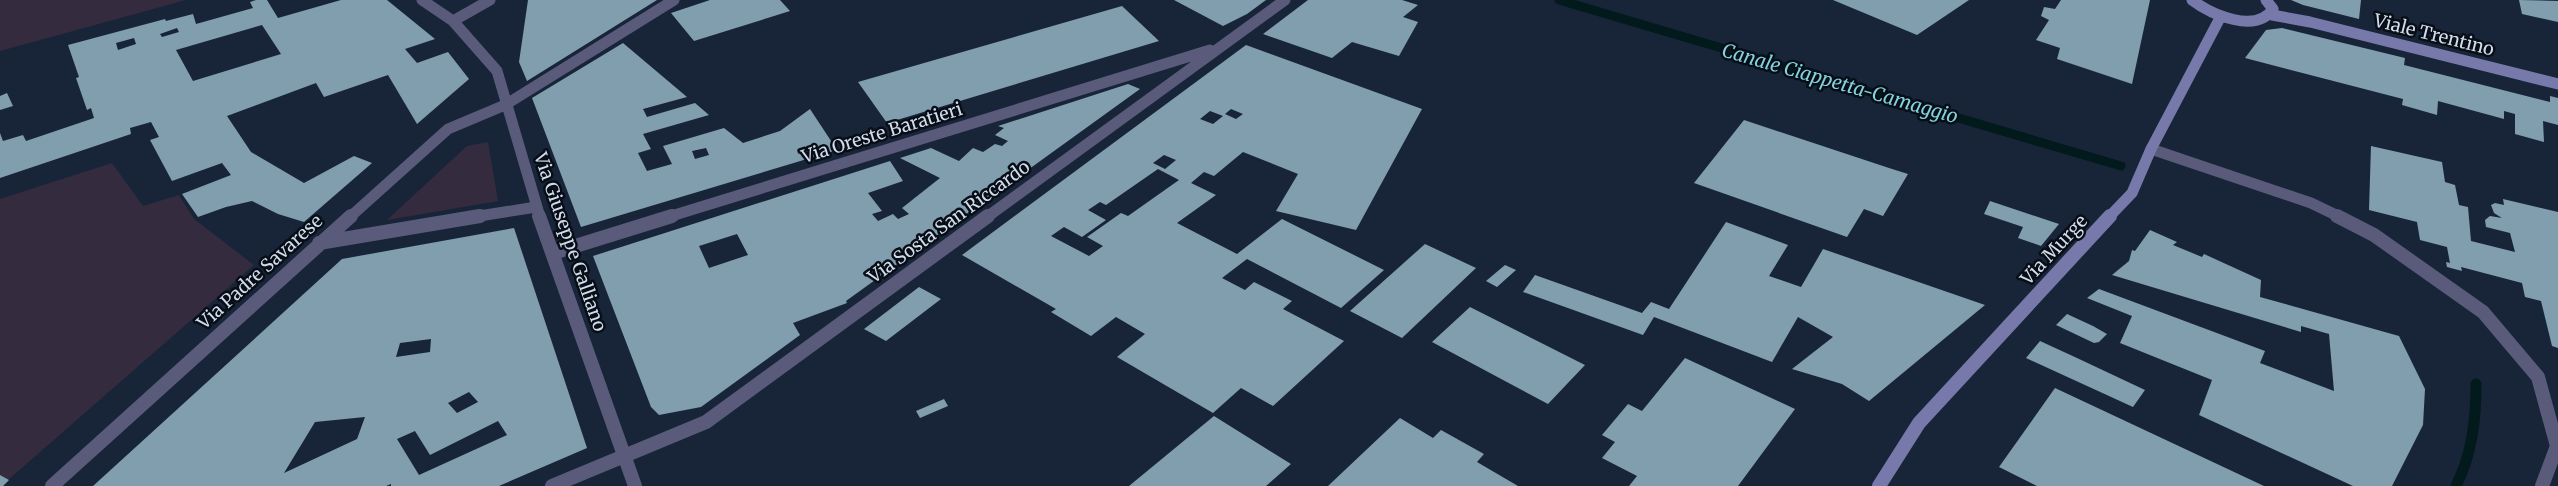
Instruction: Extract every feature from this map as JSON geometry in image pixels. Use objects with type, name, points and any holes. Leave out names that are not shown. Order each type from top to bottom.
[{"type":"street","name":"Via Giuseppe Galliano","points":[[422,0],[453,20],[497,71],[505,105],[536,207],[635,486]]},
{"type":"street","points":[[453,20],[490,0]]},
{"type":"street","name":"Via Padre Savarese","points":[[52,486],[319,243],[448,129],[505,105],[674,0]]},
{"type":"street","name":"Via Sosta San Riccardo","points":[[552,486],[706,422],[1285,0]]},
{"type":"street","name":"Viale Trentino","points":[[2192,0],[2202,8],[2221,16],[2257,20],[2272,15],[2310,22],[2558,84]]},
{"type":"street","points":[[2266,0],[2273,9],[2272,15]]},
{"type":"street","name":"Via Murge","points":[[1880,486],[1919,423],[2132,194],[2150,153],[2221,16]]},
{"type":"street","name":"Via Oreste Baratieri","points":[[553,253],[1221,46]]},
{"type":"street","points":[[2150,153],[2310,203],[2374,235],[2432,274],[2482,312],[2538,377],[2557,446],[2542,486]]},
{"type":"street","points":[[319,243],[536,207]]},
{"type":"shaded area","points":[[0,0],[186,0],[0,51]]},
{"type":"shaded area","points":[[488,142],[498,201],[387,220],[467,146]]},
{"type":"shaded area","points":[[112,163],[143,206],[179,195],[194,219],[254,265],[8,480],[0,475],[0,199]]},
{"type":"building","points":[[267,0],[278,18],[341,0],[387,0],[435,39],[405,49],[417,63],[448,52],[469,79],[417,124],[388,75],[324,97],[316,83],[227,116],[251,152],[304,183],[354,156],[372,163],[304,222],[278,214],[252,201],[226,207],[198,217],[182,194],[231,175],[222,163],[172,181],[150,140],[159,137],[151,122],[130,128],[131,134],[0,178],[0,133],[3,141],[23,135],[26,141],[94,118],[91,108],[87,110],[76,78],[79,77],[68,45],[165,19],[166,21],[193,14],[196,24],[253,8],[250,2]],"holes":[[[262,25],[281,54],[193,81],[176,50]],[[177,28],[179,32],[162,37],[160,34]],[[134,38],[136,44],[118,50],[116,43]]]},
{"type":"building","points":[[528,0],[657,0],[527,81],[519,62]]},
{"type":"building","points":[[710,0],[780,0],[790,11],[694,41],[671,13]]},
{"type":"building","points":[[1174,0],[1266,0],[1247,14],[1223,26]]},
{"type":"building","points":[[1308,0],[1402,0],[1418,5],[1403,17],[1418,22],[1399,56],[1352,42],[1332,58],[1263,34]]},
{"type":"building","points":[[1833,0],[1969,0],[1917,35]]},
{"type":"building","points":[[2061,0],[2150,0],[2132,84],[2057,59],[2060,48],[2036,40],[2049,20],[2041,16],[2044,7],[2055,9]]},
{"type":"building","points":[[2291,0],[2361,0],[2359,19],[2303,5]]},
{"type":"building","points":[[2519,0],[2558,1],[2558,22],[2522,14]]},
{"type":"building","points":[[1122,6],[1159,41],[887,123],[858,82]]},
{"type":"building","points":[[2282,28],[2405,58],[2404,65],[2550,102],[2550,96],[2558,98],[2558,125],[2543,121],[2544,142],[2515,134],[2515,114],[2504,111],[2504,119],[2438,101],[2437,115],[2402,105],[2403,99],[2245,58],[2266,30]]},
{"type":"building","points":[[623,43],[687,97],[643,109],[647,117],[695,103],[709,115],[643,134],[651,149],[638,153],[647,171],[672,164],[663,146],[724,128],[743,143],[780,131],[810,109],[837,150],[581,227],[532,98]],"holes":[[[706,148],[709,155],[695,159],[692,151]]]},
{"type":"building","points":[[1246,45],[1422,109],[1356,230],[1276,211],[1298,174],[1243,152],[1214,176],[1204,172],[1191,183],[1216,195],[1177,223],[1237,254],[1282,219],[1384,270],[1341,308],[1247,259],[1222,278],[1245,290],[1254,282],[1292,301],[1283,309],[1344,341],[1273,406],[1241,388],[1213,413],[1117,357],[1145,334],[1116,317],[1091,336],[1051,312],[1056,309],[962,255]],"holes":[[[1231,109],[1243,114],[1236,119],[1225,114]],[[1210,111],[1223,116],[1213,124],[1200,119]],[[1164,155],[1176,160],[1165,169],[1153,163]],[[1158,169],[1179,180],[1128,216],[1121,213],[1087,237],[1103,246],[1089,256],[1051,236],[1064,227],[1082,237],[1106,220],[1088,210],[1100,202],[1106,205]]]},
{"type":"building","points":[[1128,84],[1140,89],[846,301],[847,303],[793,323],[800,335],[701,407],[659,415],[651,407],[593,256],[890,161],[903,181],[868,193],[882,211],[872,214],[878,221],[893,214],[898,219],[909,214],[902,208],[940,178],[900,158],[931,148],[959,161],[973,148],[983,152],[995,144],[1002,146],[1008,141],[995,135],[1004,128],[998,126]],"holes":[[[737,234],[748,255],[709,268],[699,246]]]},
{"type":"building","points":[[7,93],[13,106],[0,110],[0,96]]},
{"type":"building","points":[[1744,120],[1908,174],[1883,216],[1864,209],[1847,237],[1694,183]]},
{"type":"building","points":[[2371,146],[2442,162],[2445,182],[2455,185],[2459,205],[2468,207],[2471,241],[2515,252],[2510,233],[2486,227],[2485,220],[2490,216],[2502,218],[2494,213],[2491,205],[2495,203],[2504,205],[2503,199],[2558,212],[2558,348],[2552,346],[2541,301],[2525,297],[2522,283],[2461,267],[2462,271],[2447,267],[2446,262],[2450,263],[2447,247],[2420,240],[2417,222],[2369,210]]},
{"type":"building","points":[[1990,201],[2059,224],[2041,246],[2018,238],[2023,227],[1984,214]]},
{"type":"building","points":[[1726,222],[1788,245],[1769,276],[1801,287],[1823,249],[1985,305],[1869,401],[1842,384],[1792,369],[1833,337],[1798,317],[1772,362],[1654,317],[1643,335],[1523,292],[1535,275],[1642,313],[1651,302],[1669,309]]},
{"type":"building","points":[[514,228],[587,448],[499,486],[391,486],[391,484],[386,486],[93,486],[342,259]],"holes":[[[431,339],[430,352],[396,357],[400,343]],[[469,392],[478,402],[457,413],[448,403]],[[365,417],[357,439],[284,473],[315,422]],[[498,421],[507,435],[419,475],[397,439],[415,431],[430,455]]]},
{"type":"building","points":[[2150,230],[2177,242],[2173,245],[2202,257],[2204,254],[2261,280],[2260,297],[2399,336],[2425,389],[2423,425],[2392,486],[2353,486],[2199,415],[2212,380],[2120,343],[2132,316],[2087,298],[2099,289],[2265,351],[2260,363],[2334,391],[2329,334],[2301,326],[2301,332],[2112,275],[2129,261],[2132,250],[2135,251]]},
{"type":"building","points":[[1425,244],[1476,268],[1402,338],[1350,311]]},
{"type":"building","points":[[1505,265],[1516,270],[1497,287],[1486,281]]},
{"type":"building","points":[[919,287],[941,299],[886,341],[864,329]]},
{"type":"building","points":[[1470,307],[1585,365],[1548,404],[1432,342]]},
{"type":"building","points":[[2067,314],[2107,334],[2099,342],[2094,343],[2056,325]]},
{"type":"building","points":[[2040,341],[2145,390],[2133,407],[2026,358]]},
{"type":"building","points":[[1685,358],[1795,409],[1738,486],[1629,486],[1637,476],[1602,458],[1615,442],[1602,435],[1628,404],[1642,411]]},
{"type":"building","points":[[2055,388],[2264,486],[2037,486],[1999,467]]},
{"type":"building","points":[[944,399],[948,406],[920,418],[916,411]]},
{"type":"building","points":[[1214,416],[1291,464],[1266,486],[1129,486]]},
{"type":"building","points":[[1400,418],[1433,438],[1441,430],[1484,454],[1477,462],[1518,486],[1328,486]]},
{"type":"building","points":[[0,475],[9,480],[3,486],[0,486]]},
{"type":"waterway","name":"Canale Ciappetta-Camaggio","points":[[1559,0],[2121,166]]},
{"type":"waterway","name":"Canale Ciappetta-Camaggio","points":[[2456,486],[2466,462],[2472,436],[2476,384]]}]
